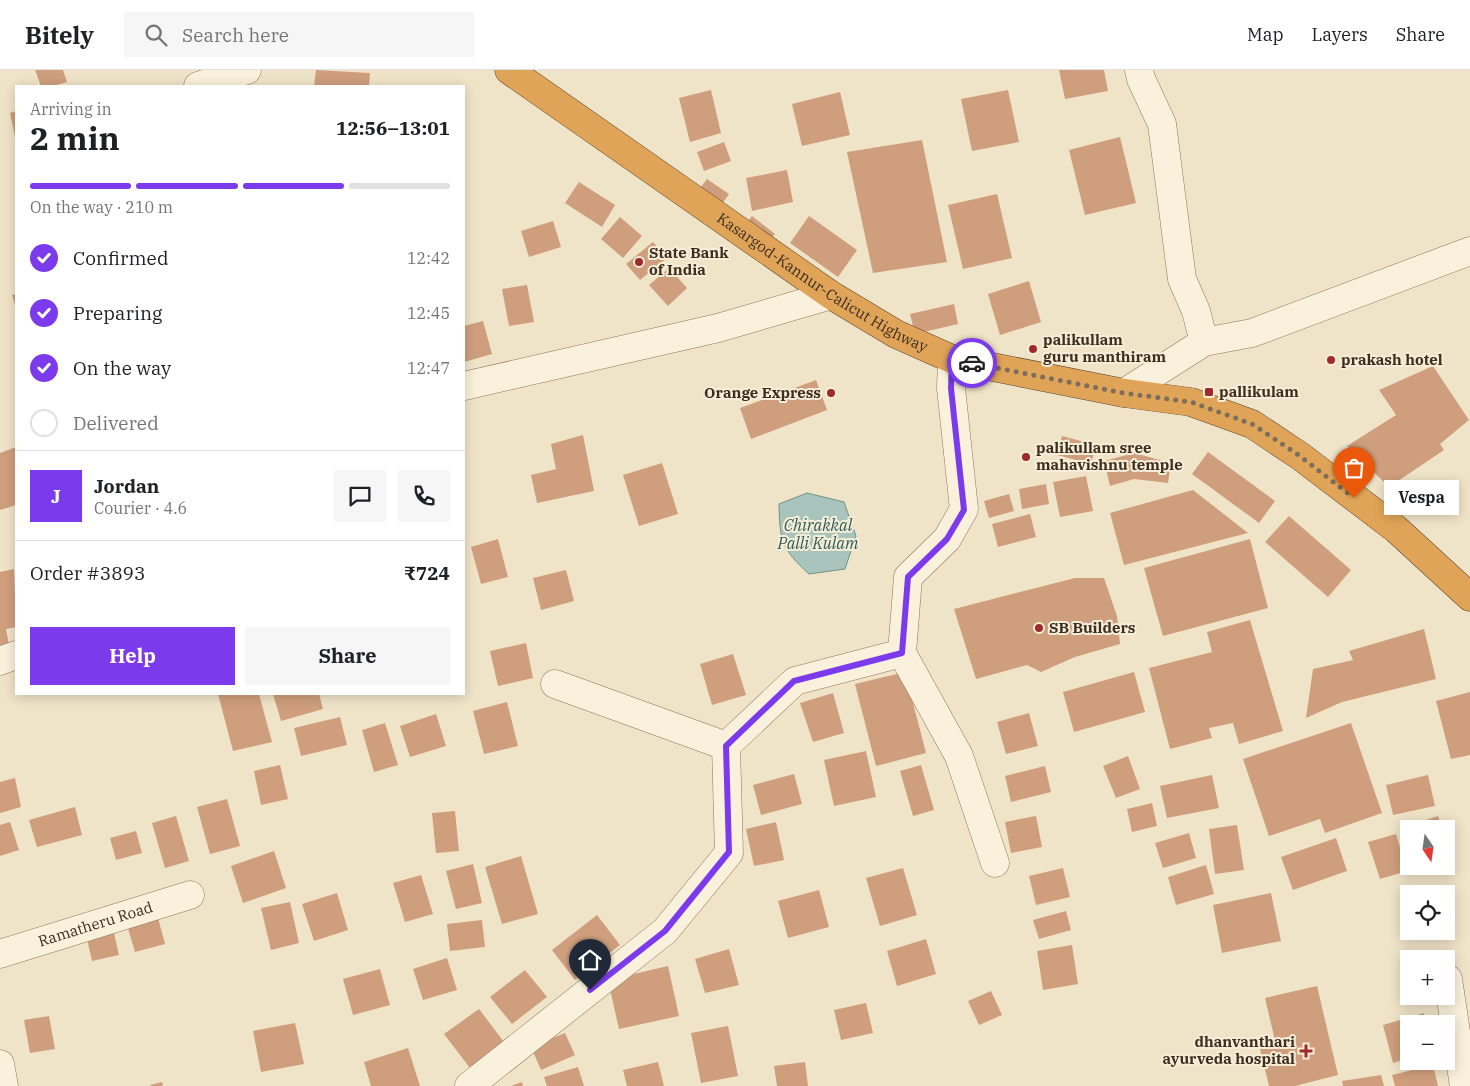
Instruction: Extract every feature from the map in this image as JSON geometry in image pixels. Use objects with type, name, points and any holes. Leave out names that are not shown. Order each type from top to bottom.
[{"type":"highway","name":"Kasargod-Kannur-Calicut Highway","points":[[509,70],[831,295],[896,334],[952,359],[1124,393],[1191,402],[1252,424],[1300,456],[1396,529],[1470,597]]},
{"type":"street","points":[[201,85],[247,70]]},
{"type":"street","points":[[1139,70],[1140,79],[1162,124],[1182,279],[1196,312],[1204,342]]},
{"type":"street","points":[[1124,393],[1204,342],[1252,333],[1470,251]]},
{"type":"street","points":[[465,386],[718,328],[831,295]]},
{"type":"street","points":[[952,359],[951,388],[964,510],[947,539],[908,577],[902,653],[959,756],[996,863]]},
{"type":"street","points":[[469,1086],[665,931],[729,852],[726,746],[794,681],[902,653]]},
{"type":"street","points":[[0,661],[15,655]]},
{"type":"street","points":[[555,684],[726,746]]},
{"type":"street","name":"Ramatheru Road","points":[[0,954],[190,895]]},
{"type":"street","points":[[1452,1005],[1464,1086]]},
{"type":"street","points":[[0,1064],[4,1086]]},
{"type":"water","name":"Chirakkal Palli Kulam","points":[[807,493],[844,502],[856,536],[845,569],[809,574],[787,550],[780,527],[779,504]]},
{"type":"building","points":[[35,70],[63,70],[67,82],[56,85],[41,85]]},
{"type":"building","points":[[316,70],[370,73],[369,85],[314,85]]},
{"type":"building","points":[[1059,70],[1104,70],[1108,91],[1065,99]]},
{"type":"building","points":[[711,90],[721,133],[690,142],[679,98]]},
{"type":"building","points":[[1008,90],[1019,142],[972,151],[961,99]]},
{"type":"building","points":[[840,92],[850,135],[802,146],[792,104]]},
{"type":"building","points":[[15,111],[15,137],[10,113]]},
{"type":"building","points":[[1120,137],[1136,203],[1085,215],[1069,150]]},
{"type":"building","points":[[922,140],[947,262],[873,273],[847,152]]},
{"type":"building","points":[[724,142],[731,161],[704,171],[697,152]]},
{"type":"building","points":[[787,170],[793,202],[752,211],[746,178]]},
{"type":"building","points":[[707,179],[729,194],[718,210],[696,194]]},
{"type":"building","points":[[579,182],[615,205],[602,227],[565,203]]},
{"type":"building","points":[[997,194],[1012,258],[963,269],[948,205]]},
{"type":"building","points":[[752,216],[775,234],[765,246],[743,227]]},
{"type":"building","points":[[809,216],[857,250],[838,277],[790,243]]},
{"type":"building","points":[[620,217],[642,236],[623,258],[601,239]]},
{"type":"building","points":[[553,221],[561,247],[529,257],[521,231]]},
{"type":"building","points":[[653,242],[667,258],[640,280],[626,264]]},
{"type":"building","points":[[669,268],[687,288],[668,306],[649,285]]},
{"type":"building","points":[[1029,281],[1041,322],[1000,335],[988,294]]},
{"type":"building","points":[[527,285],[534,322],[509,326],[502,289]]},
{"type":"building","points":[[15,294],[15,305],[12,295]]},
{"type":"building","points":[[954,304],[958,324],[915,334],[910,314]]},
{"type":"building","points":[[483,321],[492,354],[465,362],[465,326]]},
{"type":"building","points":[[1433,366],[1469,420],[1440,444],[1444,450],[1389,487],[1347,446],[1396,415],[1379,390]]},
{"type":"building","points":[[816,380],[827,410],[751,439],[740,408]]},
{"type":"building","points":[[583,435],[594,491],[537,503],[531,475],[556,469],[551,444]]},
{"type":"building","points":[[1062,436],[1096,445],[1091,464],[1057,455]]},
{"type":"building","points":[[15,447],[15,505],[0,510],[0,453]]},
{"type":"building","points":[[1208,452],[1275,501],[1259,523],[1192,474]]},
{"type":"building","points":[[1134,453],[1171,463],[1168,483],[1134,479],[1110,486],[1104,461]]},
{"type":"building","points":[[662,463],[678,514],[639,526],[623,475]]},
{"type":"building","points":[[1086,476],[1093,511],[1060,517],[1053,482]]},
{"type":"building","points":[[1046,484],[1049,504],[1022,509],[1019,489]]},
{"type":"building","points":[[1193,490],[1248,533],[1124,565],[1110,513]]},
{"type":"building","points":[[1009,494],[1014,511],[989,518],[984,501]]},
{"type":"building","points":[[1030,514],[1036,537],[998,547],[992,524]]},
{"type":"building","points":[[1289,516],[1351,570],[1328,597],[1265,542]]},
{"type":"building","points":[[498,539],[508,577],[481,584],[471,547]]},
{"type":"building","points":[[1250,539],[1268,608],[1163,636],[1144,568]]},
{"type":"building","points":[[14,569],[15,627],[6,629],[9,645],[0,647],[0,572]]},
{"type":"building","points":[[566,570],[574,601],[541,610],[533,578]]},
{"type":"building","name":"SB Builders","points":[[1075,578],[1104,578],[1117,616],[1120,644],[1075,657],[1041,672],[1027,665],[976,679],[954,609]]},
{"type":"building","points":[[1250,620],[1283,731],[1239,744],[1233,723],[1209,728],[1212,738],[1170,749],[1149,668],[1212,652],[1207,632]]},
{"type":"building","points":[[1424,629],[1436,679],[1342,702],[1306,718],[1313,669],[1353,660],[1349,651]]},
{"type":"building","points":[[526,643],[533,678],[498,686],[490,651]]},
{"type":"building","points":[[733,654],[746,695],[712,705],[700,664]]},
{"type":"building","points":[[905,672],[926,753],[876,766],[855,684]]},
{"type":"building","points":[[1134,672],[1145,712],[1074,732],[1063,692]]},
{"type":"building","points":[[1470,692],[1470,755],[1451,759],[1436,701]]},
{"type":"building","points":[[833,693],[844,733],[813,742],[800,703]]},
{"type":"building","points":[[218,695],[259,695],[272,742],[233,751]]},
{"type":"building","points":[[273,695],[319,695],[323,709],[281,721]]},
{"type":"building","points":[[507,702],[518,746],[484,754],[473,711]]},
{"type":"building","points":[[1029,713],[1038,746],[1006,754],[997,722]]},
{"type":"building","points":[[436,714],[446,746],[410,757],[400,726]]},
{"type":"building","points":[[340,717],[347,745],[301,756],[294,728]]},
{"type":"building","points":[[385,723],[398,765],[374,772],[362,730]]},
{"type":"building","points":[[1351,723],[1382,813],[1325,833],[1320,819],[1269,836],[1243,759]]},
{"type":"building","points":[[866,751],[876,797],[834,806],[824,760]]},
{"type":"building","points":[[1128,756],[1140,789],[1116,798],[1103,766]]},
{"type":"building","points":[[280,765],[288,799],[261,805],[254,771]]},
{"type":"building","points":[[921,765],[934,810],[913,816],[900,771]]},
{"type":"building","points":[[1045,766],[1051,792],[1011,802],[1005,776]]},
{"type":"building","points":[[794,774],[802,804],[761,815],[753,785]]},
{"type":"building","points":[[1212,775],[1219,808],[1167,818],[1160,786]]},
{"type":"building","points":[[1428,775],[1435,806],[1393,815],[1386,785]]},
{"type":"building","points":[[15,778],[21,807],[0,813],[0,782]]},
{"type":"building","points":[[227,799],[240,846],[210,854],[197,807]]},
{"type":"building","points":[[1152,803],[1157,826],[1132,832],[1127,809]]},
{"type":"building","points":[[75,807],[82,835],[37,847],[29,820]]},
{"type":"building","points":[[455,811],[459,851],[436,853],[432,813]]},
{"type":"building","points":[[176,816],[189,861],[165,868],[152,823]]},
{"type":"building","points":[[1036,816],[1042,847],[1011,853],[1005,822]]},
{"type":"building","points":[[1438,816],[1439,820],[1426,820]]},
{"type":"building","points":[[10,822],[19,850],[0,856],[0,825]]},
{"type":"building","points":[[776,822],[784,860],[754,866],[746,829]]},
{"type":"building","points":[[1237,825],[1244,870],[1215,874],[1209,829]]},
{"type":"building","points":[[136,831],[142,853],[116,860],[110,838]]},
{"type":"building","points":[[1189,833],[1196,858],[1163,868],[1155,843]]},
{"type":"building","points":[[1396,834],[1400,847],[1400,873],[1380,879],[1368,842]]},
{"type":"building","points":[[1336,838],[1347,871],[1293,890],[1281,857]]},
{"type":"building","points":[[274,851],[286,888],[243,903],[231,866]]},
{"type":"building","points":[[521,856],[538,914],[502,924],[485,867]]},
{"type":"building","points":[[473,864],[482,903],[456,909],[446,871]]},
{"type":"building","points":[[1206,865],[1214,894],[1176,905],[1168,877]]},
{"type":"building","points":[[903,868],[917,915],[880,926],[866,878]]},
{"type":"building","points":[[1063,868],[1070,897],[1036,905],[1029,876]]},
{"type":"building","points":[[421,875],[433,914],[405,922],[393,883]]},
{"type":"building","points":[[819,890],[829,927],[788,938],[778,901]]},
{"type":"building","points":[[337,893],[348,930],[314,941],[302,904]]},
{"type":"building","points":[[1271,893],[1281,941],[1222,953],[1213,905]]},
{"type":"building","points":[[290,902],[299,943],[271,950],[261,908]]},
{"type":"building","points":[[154,903],[165,944],[135,952],[123,912]]},
{"type":"building","points":[[109,911],[119,955],[92,961],[82,917]]},
{"type":"building","points":[[1066,911],[1071,930],[1039,939],[1033,920]]},
{"type":"building","points":[[597,915],[620,945],[575,980],[552,950]]},
{"type":"building","points":[[482,920],[485,947],[450,951],[447,924]]},
{"type":"building","points":[[926,939],[936,974],[897,986],[887,951]]},
{"type":"building","points":[[1072,945],[1078,984],[1043,990],[1037,951]]},
{"type":"building","points":[[729,949],[739,985],[705,993],[695,959]]},
{"type":"building","points":[[447,958],[457,990],[423,1000],[413,969]]},
{"type":"building","points":[[668,966],[679,1016],[619,1029],[608,980]]},
{"type":"building","points":[[380,969],[390,1005],[353,1015],[343,979]]},
{"type":"building","points":[[525,970],[547,997],[512,1024],[490,997]]},
{"type":"building","points":[[1317,986],[1338,1075],[1295,1086],[1269,1086],[1260,1049],[1276,1045],[1265,998]]},
{"type":"building","points":[[991,991],[1002,1015],[979,1025],[968,1001]]},
{"type":"building","points":[[866,1003],[873,1033],[841,1040],[834,1010]]},
{"type":"building","points":[[479,1009],[504,1042],[470,1068],[444,1034]]},
{"type":"building","points":[[49,1016],[55,1049],[30,1053],[24,1020]]},
{"type":"building","points":[[1400,1020],[1400,1061],[1393,1063],[1383,1025]]},
{"type":"building","points":[[295,1023],[304,1064],[261,1072],[253,1031]]},
{"type":"building","points":[[728,1026],[738,1076],[701,1083],[691,1033]]},
{"type":"building","points":[[565,1033],[575,1055],[541,1070],[531,1047]]},
{"type":"building","points":[[408,1048],[420,1086],[371,1086],[364,1062]]},
{"type":"building","points":[[658,1062],[664,1086],[627,1086],[623,1070]]},
{"type":"building","points":[[805,1062],[808,1086],[777,1086],[774,1066]]},
{"type":"building","points":[[578,1067],[584,1086],[547,1086],[544,1077]]},
{"type":"building","points":[[1412,1070],[1434,1070],[1438,1086],[1395,1086],[1392,1075]]},
{"type":"building","points":[[1381,1075],[1384,1086],[1343,1086],[1342,1081]]},
{"type":"building","points":[[162,1082],[163,1086],[150,1085]]},
{"type":"building","points":[[522,1082],[523,1086],[511,1086]]},
{"type":"way so far","points":[[972,363],[1124,393],[1191,402],[1252,424],[1300,456],[1354,498]]},
{"type":"place","name":"State Bank of India","points":[[639,262]]},
{"type":"place","name":"palikullam guru manthiram","points":[[1033,349]]},
{"type":"place","name":"prakash hotel","points":[[1331,360]]},
{"type":"place","name":"pallikulam","points":[[1209,392]]},
{"type":"place","name":"Orange Express","points":[[831,393]]},
{"type":"place","name":"palikullam sree mahavishnu temple","points":[[1026,457]]},
{"type":"place","name":"Vespa","points":[[1354,498]]},
{"type":"place","name":"SB Builders","points":[[1039,628]]},
{"type":"place","name":"dhanvanthari ayurveda hospital","points":[[1306,1051]]},
{"type":"route","points":[[590,990],[665,931],[729,852],[726,746],[794,681],[902,653],[908,577],[947,539],[964,510],[951,388],[952,359],[972,363]]}]
